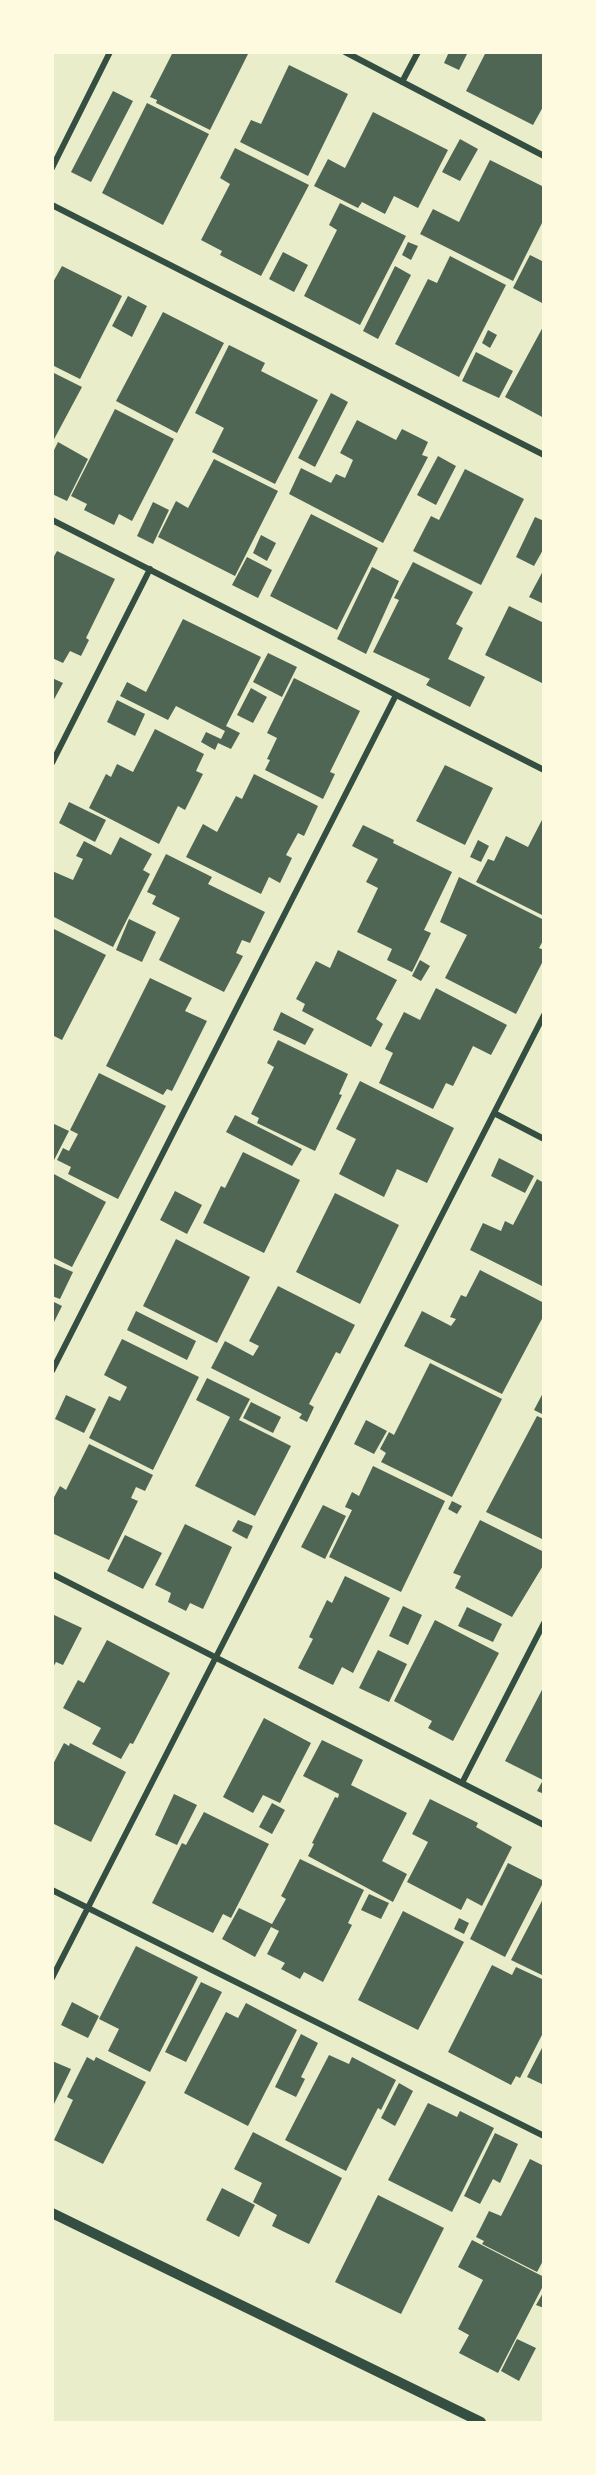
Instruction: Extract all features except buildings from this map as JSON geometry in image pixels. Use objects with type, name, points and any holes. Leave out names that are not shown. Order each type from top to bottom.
[{"type":"street","points":[[52,168],[110,52]]},
{"type":"street","points":[[345,52],[543,156]]},
{"type":"street","points":[[402,82],[418,52]]},
{"type":"street","points":[[52,205],[543,455]]},
{"type":"street","points":[[52,520],[543,770]]},
{"type":"street","points":[[52,763],[150,569]]},
{"type":"street","points":[[52,1371],[396,695]]},
{"type":"street","points":[[52,1978],[543,1015]]},
{"type":"street","points":[[494,1113],[543,1139]]},
{"type":"street","points":[[52,1574],[543,1825]]},
{"type":"street","points":[[462,1783],[543,1623]]},
{"type":"street","points":[[52,1890],[543,2136]]},
{"type":"street","points":[[52,2213],[481,2422]]}]
